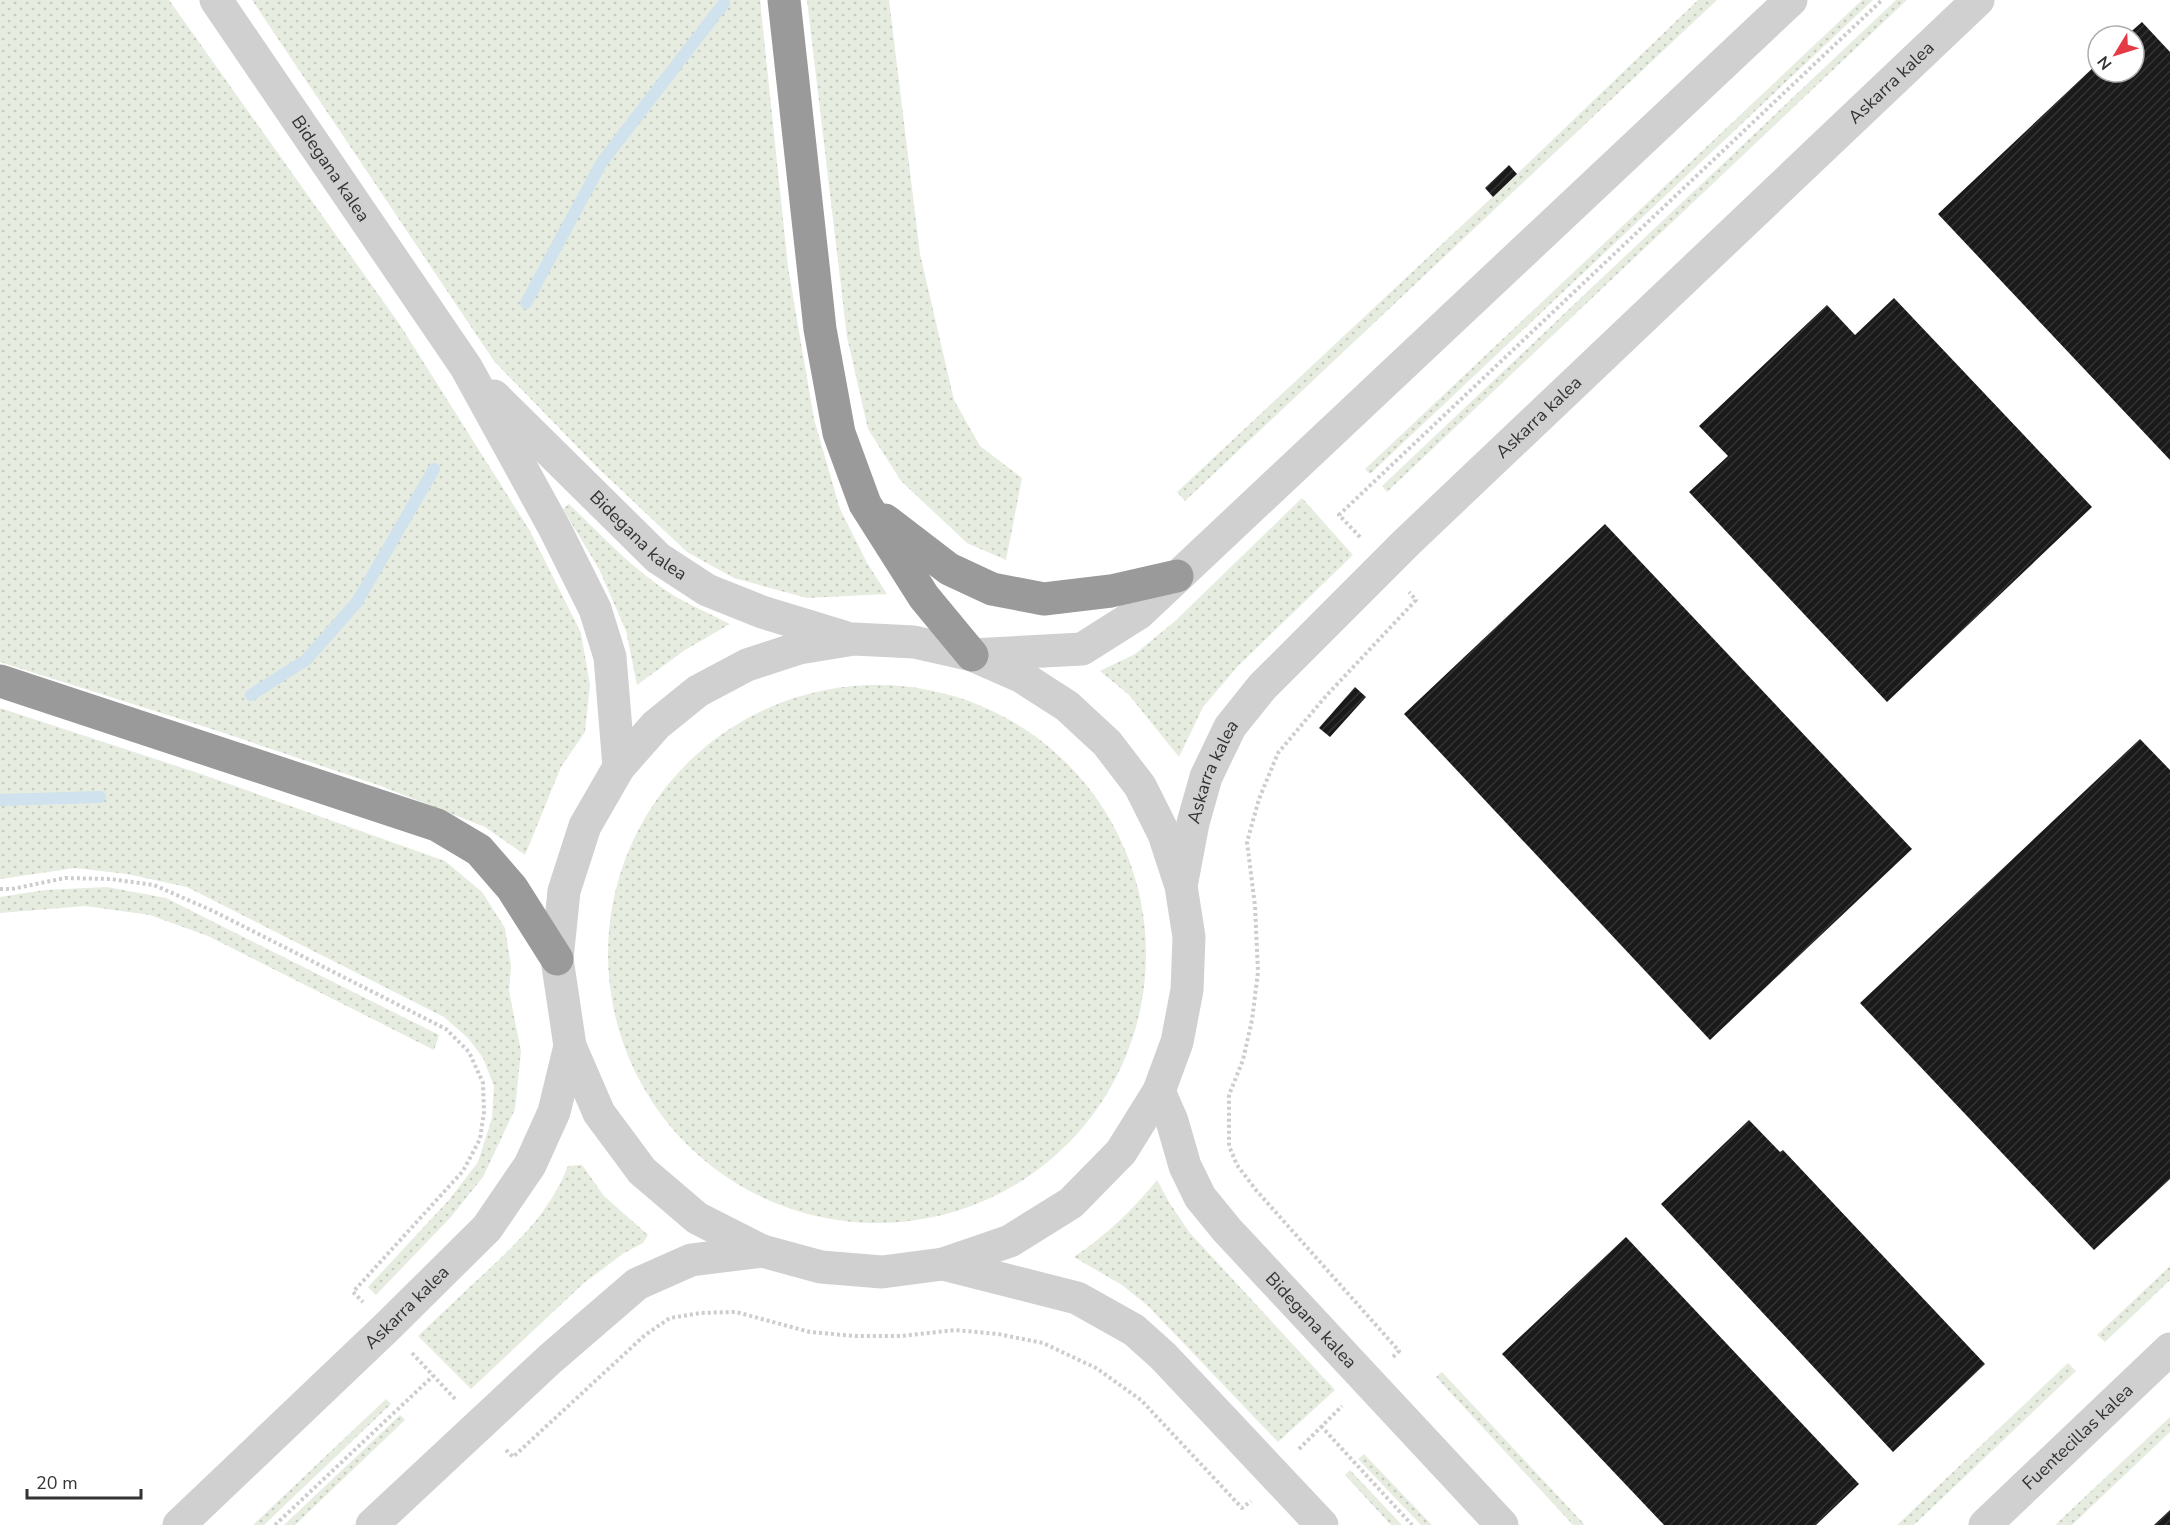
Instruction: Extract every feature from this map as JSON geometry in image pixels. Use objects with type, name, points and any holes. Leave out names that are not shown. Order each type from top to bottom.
[{"type":"highway","points":[[784,0],[820,329],[838,433],[865,504],[924,597],[972,656]]},
{"type":"highway","points":[[865,504],[902,535],[949,569],[992,589],[1044,598],[1111,591],[1177,576]]},
{"type":"highway","points":[[0,681],[437,825],[479,850],[512,888],[557,958]]},
{"type":"street","name":"Bidegana kalea","points":[[216,0],[466,367],[555,529],[595,609],[610,657],[619,767]]},
{"type":"street","points":[[972,656],[1082,649],[1139,613],[1791,0]]},
{"type":"street","name":"Askarra kalea","points":[[1181,886],[1193,823],[1206,777],[1230,727],[1262,687],[1384,563],[1978,0]]},
{"type":"street","name":"Bidegana kalea","points":[[466,367],[658,558],[707,590],[762,612],[854,639]]},
{"type":"street","points":[[854,639],[914,642],[972,656],[1022,677],[1067,706],[1107,743],[1140,786],[1164,834],[1181,886],[1189,937],[1187,990],[1178,1042],[1159,1091],[1121,1152],[1071,1203],[1011,1241],[943,1264],[882,1272],[821,1267],[762,1251],[698,1218],[642,1171],[599,1113],[570,1046],[557,958],[564,891],[581,836],[619,767],[656,725],[698,691],[747,665],[799,648],[854,639]]},
{"type":"street","name":"Askarra kalea","points":[[179,1525],[487,1228],[530,1165],[554,1112],[570,1046]]},
{"type":"street","name":"Bidegana kalea","points":[[1159,1091],[1172,1121],[1185,1166],[1200,1197],[1227,1230],[1502,1525]]},
{"type":"street","points":[[389,1519],[480,1425],[550,1359],[637,1284],[691,1260],[762,1251]]},
{"type":"street","points":[[943,1264],[1077,1298],[1134,1330],[1163,1356],[1322,1525]]},
{"type":"street","name":"Fuentecillas kalea","points":[[1984,1525],[2170,1349]]},
{"type":"path","points":[[0,889],[12,889],[65,878],[110,879],[154,885],[213,911],[446,1029],[469,1052],[483,1083],[484,1112],[480,1140],[463,1171],[353,1292],[513,1457],[645,1335],[670,1318],[700,1313],[736,1312],[810,1332],[855,1336],[901,1336],[955,1330],[998,1334],[1043,1343],[1096,1368],[1141,1400],[1242,1508],[1321,1426],[1399,1351],[1237,1166],[1229,1146],[1229,1095],[1243,1060],[1252,1020],[1258,972],[1255,906],[1247,842],[1259,799],[1278,753],[1326,696],[1416,600],[1339,515],[1882,0]]},
{"type":"path","points":[[275,1525],[433,1376]]},
{"type":"path","points":[[1321,1426],[1412,1525]]},
{"type":"shaded area","points":[[0,0],[169,0],[400,325],[530,531],[581,633],[590,685],[585,732],[561,767],[525,855],[485,827],[381,786],[218,731],[0,662]]},
{"type":"shaded area","points":[[252,0],[760,0],[788,267],[814,419],[840,509],[867,563],[887,594],[807,598],[734,578],[687,552],[598,468],[494,361]]},
{"type":"shaded area","points":[[807,0],[889,0],[920,254],[954,400],[980,446],[1022,478],[1006,560],[967,543],[901,481],[868,429],[847,337]]},
{"type":"shaded area","points":[[1698,0],[1717,0],[1185,501],[1177,492],[1517,174]]},
{"type":"shaded area","points":[[1862,0],[1873,0],[1370,474],[1365,469]]},
{"type":"shaded area","points":[[1896,0],[1907,0],[1387,492],[1382,486]]},
{"type":"shaded area","points":[[1302,498],[1353,555],[1238,666],[1203,707],[1179,757],[1129,695],[1100,671],[1135,654],[1174,622]]},
{"type":"shaded area","points":[[569,504],[623,556],[666,591],[730,624],[685,650],[637,685],[626,631],[599,569],[563,509]]},
{"type":"shaded area","points":[[877,685],[929,690],[980,706],[1026,731],[1067,764],[1100,805],[1125,851],[1141,902],[1146,954],[1141,1006],[1125,1057],[1100,1103],[1067,1144],[1026,1177],[980,1202],[929,1218],[877,1223],[825,1218],[774,1202],[728,1177],[687,1144],[654,1103],[629,1057],[613,1006],[608,954],[613,902],[629,851],[654,805],[687,764],[728,731],[774,706],[825,690]]},
{"type":"shaded area","points":[[0,708],[201,774],[445,861],[482,892],[505,928],[511,966],[509,991],[521,1051],[515,1109],[483,1177],[450,1218],[376,1295],[368,1287],[449,1200],[478,1162],[492,1118],[494,1086],[483,1058],[468,1038],[444,1017],[187,887],[127,874],[75,868],[0,879]]},
{"type":"shaded area","points":[[107,887],[166,898],[439,1035],[434,1050],[208,936],[150,915],[85,906],[0,913],[0,897],[45,890]]},
{"type":"shaded area","points":[[582,1165],[604,1196],[648,1235],[643,1243],[624,1253],[585,1282],[471,1389],[418,1336],[499,1260],[533,1224],[553,1197],[568,1166]]},
{"type":"shaded area","points":[[1157,1180],[1189,1232],[1335,1390],[1278,1442],[1147,1305],[1122,1285],[1074,1257],[1118,1222]]},
{"type":"shaded area","points":[[2170,1266],[2170,1280],[2105,1342],[2097,1335]]},
{"type":"shaded area","points":[[2068,1363],[2076,1371],[1914,1525],[1897,1525]]},
{"type":"shaded area","points":[[1442,1372],[1585,1525],[1573,1525],[1436,1377]]},
{"type":"shaded area","points":[[386,1399],[391,1404],[264,1525],[253,1525]]},
{"type":"shaded area","points":[[400,1415],[405,1420],[295,1525],[284,1525]]},
{"type":"shaded area","points":[[2170,1417],[2170,1432],[2072,1525],[2055,1525]]},
{"type":"shaded area","points":[[1364,1454],[1432,1525],[1421,1525],[1358,1459]]},
{"type":"shaded area","points":[[1350,1470],[1402,1525],[1391,1525],[1345,1475]]},
{"type":"building","points":[[2146,26],[2170,52],[2170,460],[1938,214],[2086,74],[2086,84],[2146,84]]},
{"type":"building","points":[[1509,165],[1517,174],[1493,197],[1485,188]]},
{"type":"building","points":[[1894,298],[2092,507],[1887,702],[1689,492],[1728,456],[1699,426],[1827,305],[1855,335]]},
{"type":"building","points":[[1605,524],[1912,849],[1710,1040],[1404,714]]},
{"type":"building","points":[[1355,687],[1366,697],[1330,737],[1319,728]]},
{"type":"building","points":[[2140,739],[2170,770],[2170,1179],[2094,1250],[1860,1003]]},
{"type":"building","points":[[1749,1120],[1780,1152],[1783,1150],[1985,1364],[1893,1452],[1661,1204]]},
{"type":"building","points":[[1626,1237],[1859,1484],[1816,1525],[1664,1525],[1502,1354]]},
{"type":"building","points":[[2170,1510],[2170,1525],[2154,1525]]},
{"type":"waterway","points":[[526,303],[602,162],[724,3]]},
{"type":"waterway","points":[[251,695],[306,660],[357,602],[434,469]]},
{"type":"waterway","points":[[0,800],[100,797]]}]
